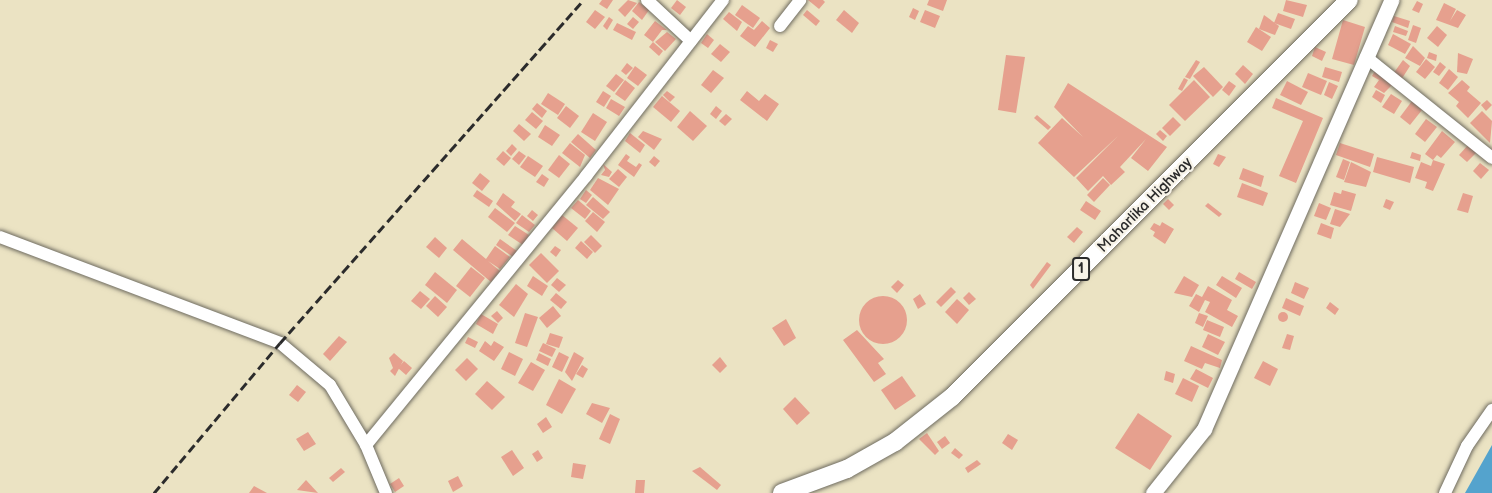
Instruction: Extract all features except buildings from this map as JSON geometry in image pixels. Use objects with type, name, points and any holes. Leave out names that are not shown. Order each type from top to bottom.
[{"type":"highway","name":"Maharlika Highway","points":[[782,493],[848,469],[876,453],[952,398],[1349,0]]},
{"type":"main road","points":[[1154,493],[1204,429],[1391,0]]},
{"type":"street","points":[[646,0],[691,41]]},
{"type":"street","points":[[366,445],[723,0]]},
{"type":"street","points":[[780,26],[800,0]]},
{"type":"street","points":[[1366,57],[1492,158]]},
{"type":"street","points":[[0,237],[280,343],[330,385],[366,445],[386,493]]},
{"type":"street","points":[[1445,493],[1467,446],[1492,410]]},
{"type":"water","points":[[1492,445],[1492,493],[1465,493]]},
{"type":"railway","points":[[154,493],[280,343],[583,0]]}]
